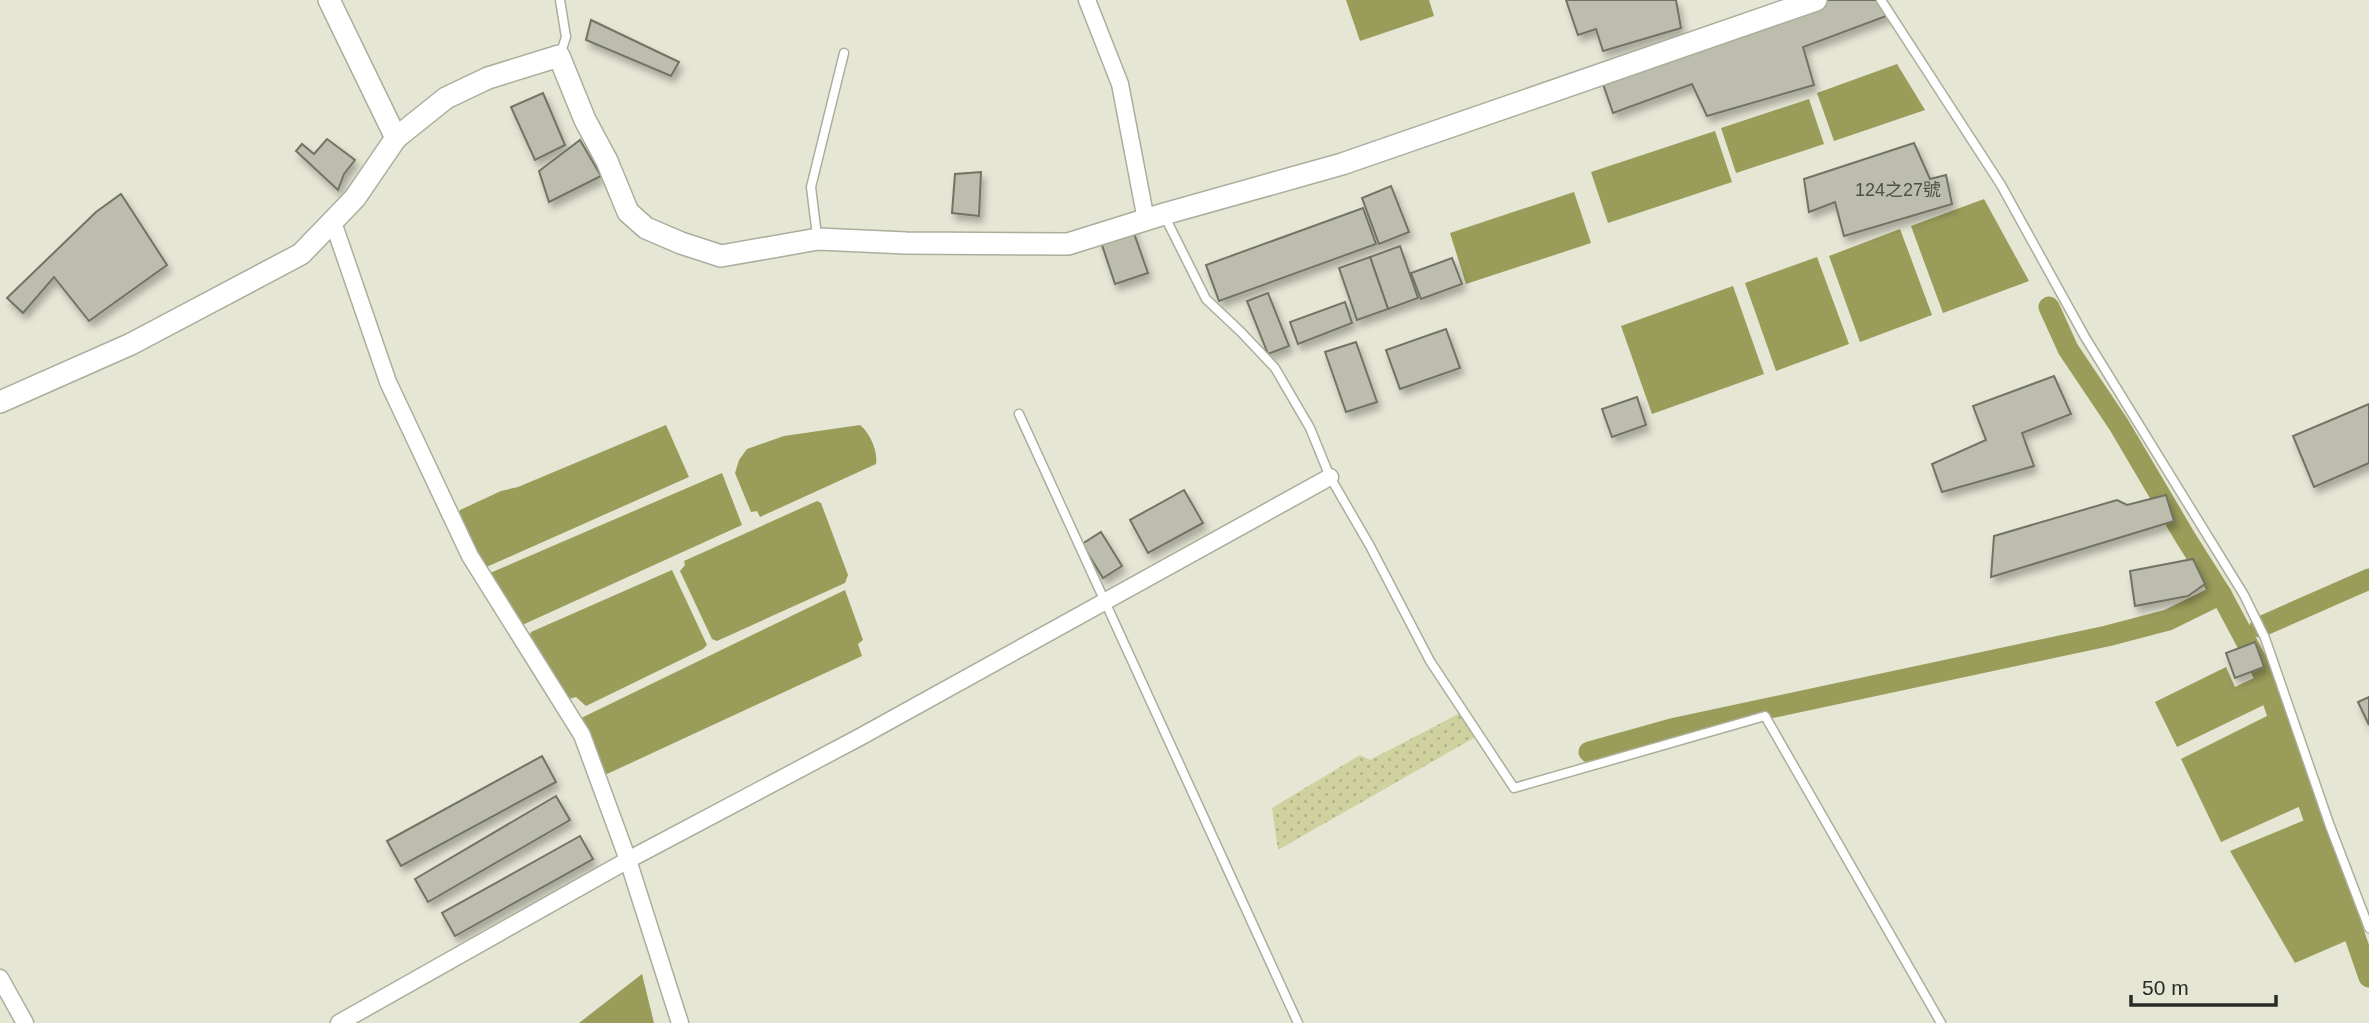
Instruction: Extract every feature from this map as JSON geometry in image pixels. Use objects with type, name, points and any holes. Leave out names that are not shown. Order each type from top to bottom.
[{"type":"street","points":[[329,0],[396,138]]},
{"type":"street","points":[[1087,0],[1120,84],[1155,217]]},
{"type":"street","points":[[0,402],[131,344],[301,254],[355,198],[396,138],[446,98],[488,78],[559,56],[585,120],[607,161],[628,212],[646,228],[681,243],[721,256],[818,239],[906,243],[1068,244],[1366,156],[1816,0]]},
{"type":"street","points":[[333,222],[388,382],[470,556],[582,736],[628,860],[680,1023]]},
{"type":"street","points":[[340,1023],[628,860],[860,737],[1330,477]]},
{"type":"street","points":[[0,978],[25,1023]]},
{"type":"lane","points":[[559,56],[566,37],[560,0]]},
{"type":"lane","points":[[1881,0],[2001,185],[2085,337],[2244,595],[2265,638],[2330,826],[2369,928]]},
{"type":"lane","points":[[818,239],[811,187],[844,53]]},
{"type":"lane","points":[[1155,217],[1206,299],[1275,368],[1310,428],[1330,477],[1370,546],[1430,661],[1514,788],[1765,716],[1941,1023]]},
{"type":"lane","points":[[1019,414],[1298,1023]]},
{"type":"shaded area","points":[[1346,0],[1429,0],[1434,16],[1360,41]]},
{"type":"shaded area","points":[[1897,64],[1925,110],[1834,141],[1817,93]]},
{"type":"shaded area","points":[[1809,99],[1824,144],[1736,173],[1721,128]]},
{"type":"shaded area","points":[[1715,131],[1732,182],[1608,223],[1591,172]]},
{"type":"shaded area","points":[[1574,192],[1591,243],[1466,284],[1450,233]]},
{"type":"shaded area","points":[[1984,199],[2029,281],[1943,313],[1911,226]]},
{"type":"shaded area","points":[[1900,229],[1932,315],[1860,342],[1829,256]]},
{"type":"shaded area","points":[[1817,257],[1849,344],[1776,371],[1745,283]]},
{"type":"shaded area","points":[[1733,286],[1764,374],[1652,414],[1621,326]]},
{"type":"shaded area","points":[[666,425],[689,477],[482,569],[455,523],[460,510]]},
{"type":"shaded area","points":[[860,425],[872,443],[876,464],[760,517],[757,511],[751,512],[735,473],[739,460],[747,449],[784,436]]},
{"type":"shaded area","points":[[722,473],[742,525],[520,626],[488,577],[490,573]]},
{"type":"shaded area","points":[[817,501],[821,503],[848,575],[845,583],[717,641],[712,639],[680,571],[685,565],[684,561]]},
{"type":"shaded area","points":[[672,570],[707,645],[586,706],[576,697],[569,699],[529,638],[531,632]]},
{"type":"shaded area","points":[[845,590],[863,640],[858,644],[862,656],[607,774],[601,772],[573,722]]},
{"type":"shaded area","points":[[2226,667],[2235,687],[2260,675],[2272,701],[2177,747],[2155,702]]},
{"type":"shaded area","points":[[1464,711],[1479,735],[1278,850],[1272,808],[1360,755],[1370,760]]},
{"type":"shaded area","points":[[2271,714],[2303,805],[2221,842],[2181,759]]},
{"type":"shaded area","points":[[2312,817],[2355,937],[2295,963],[2230,851]]},
{"type":"shaded area","points":[[642,974],[654,1023],[579,1023]]},
{"type":"building","points":[[1566,0],[1676,0],[1681,28],[1603,51],[1596,29],[1578,35]]},
{"type":"building","points":[[1819,0],[1881,0],[1889,15],[1803,47],[1814,85],[1707,116],[1692,84],[1613,113],[1602,81]]},
{"type":"building","points":[[591,20],[679,62],[671,76],[586,40]]},
{"type":"building","points":[[543,93],[565,145],[535,160],[511,107]]},
{"type":"building","points":[[327,139],[355,160],[344,174],[338,190],[296,151],[302,144],[314,154]]},
{"type":"building","points":[[580,140],[601,176],[549,202],[539,171]]},
{"type":"building","points":[[1914,143],[1930,179],[1946,175],[1952,204],[1844,236],[1835,202],[1809,212],[1804,179]]},
{"type":"building","points":[[981,172],[979,216],[952,213],[955,174]]},
{"type":"building","points":[[1391,186],[1409,232],[1379,244],[1362,198]]},
{"type":"building","points":[[121,194],[167,265],[89,321],[54,277],[23,313],[7,298],[96,212]]},
{"type":"building","points":[[1363,208],[1376,244],[1219,301],[1206,265]]},
{"type":"building","points":[[1131,225],[1148,273],[1115,284],[1099,236]]},
{"type":"building","points":[[1400,246],[1418,298],[1388,309],[1370,257]]},
{"type":"building","points":[[1370,257],[1388,309],[1357,320],[1339,268]]},
{"type":"building","points":[[1452,258],[1462,284],[1421,299],[1411,273]]},
{"type":"building","points":[[1268,293],[1289,346],[1268,354],[1247,301]]},
{"type":"building","points":[[1345,302],[1352,323],[1298,344],[1290,322]]},
{"type":"building","points":[[1446,329],[1460,368],[1400,389],[1386,350]]},
{"type":"building","points":[[1356,342],[1377,402],[1346,412],[1325,352]]},
{"type":"building","points":[[2054,376],[2071,414],[2022,433],[2034,466],[1942,492],[1932,464],[1986,440],[1973,406]]},
{"type":"building","points":[[1637,397],[1646,425],[1612,437],[1602,409]]},
{"type":"building","points":[[2369,404],[2369,463],[2314,487],[2293,436]]},
{"type":"building","points":[[1184,490],[1203,523],[1148,553],[1130,520]]},
{"type":"building","points":[[2166,495],[2174,521],[1991,577],[1994,536],[2117,500],[2127,505]]},
{"type":"building","points":[[1101,532],[1122,566],[1103,578],[1082,544]]},
{"type":"building","points":[[2193,559],[2205,584],[2188,596],[2135,606],[2130,571]]},
{"type":"building","points":[[2255,642],[2264,667],[2235,678],[2226,653]]},
{"type":"building","points":[[2369,697],[2369,725],[2358,702]]},
{"type":"building","points":[[542,756],[556,782],[401,866],[387,841]]},
{"type":"building","points":[[556,796],[570,820],[428,902],[415,879]]},
{"type":"building","points":[[580,836],[593,859],[455,936],[442,913]]},
{"type":"waterway","points":[[2049,307],[2068,349],[2119,425],[2221,594],[2264,675],[2369,977]]},
{"type":"waterway","points":[[2260,627],[2369,579]]},
{"type":"waterway","points":[[1589,752],[1671,729],[2107,636],[2168,620],[2221,594]]}]
